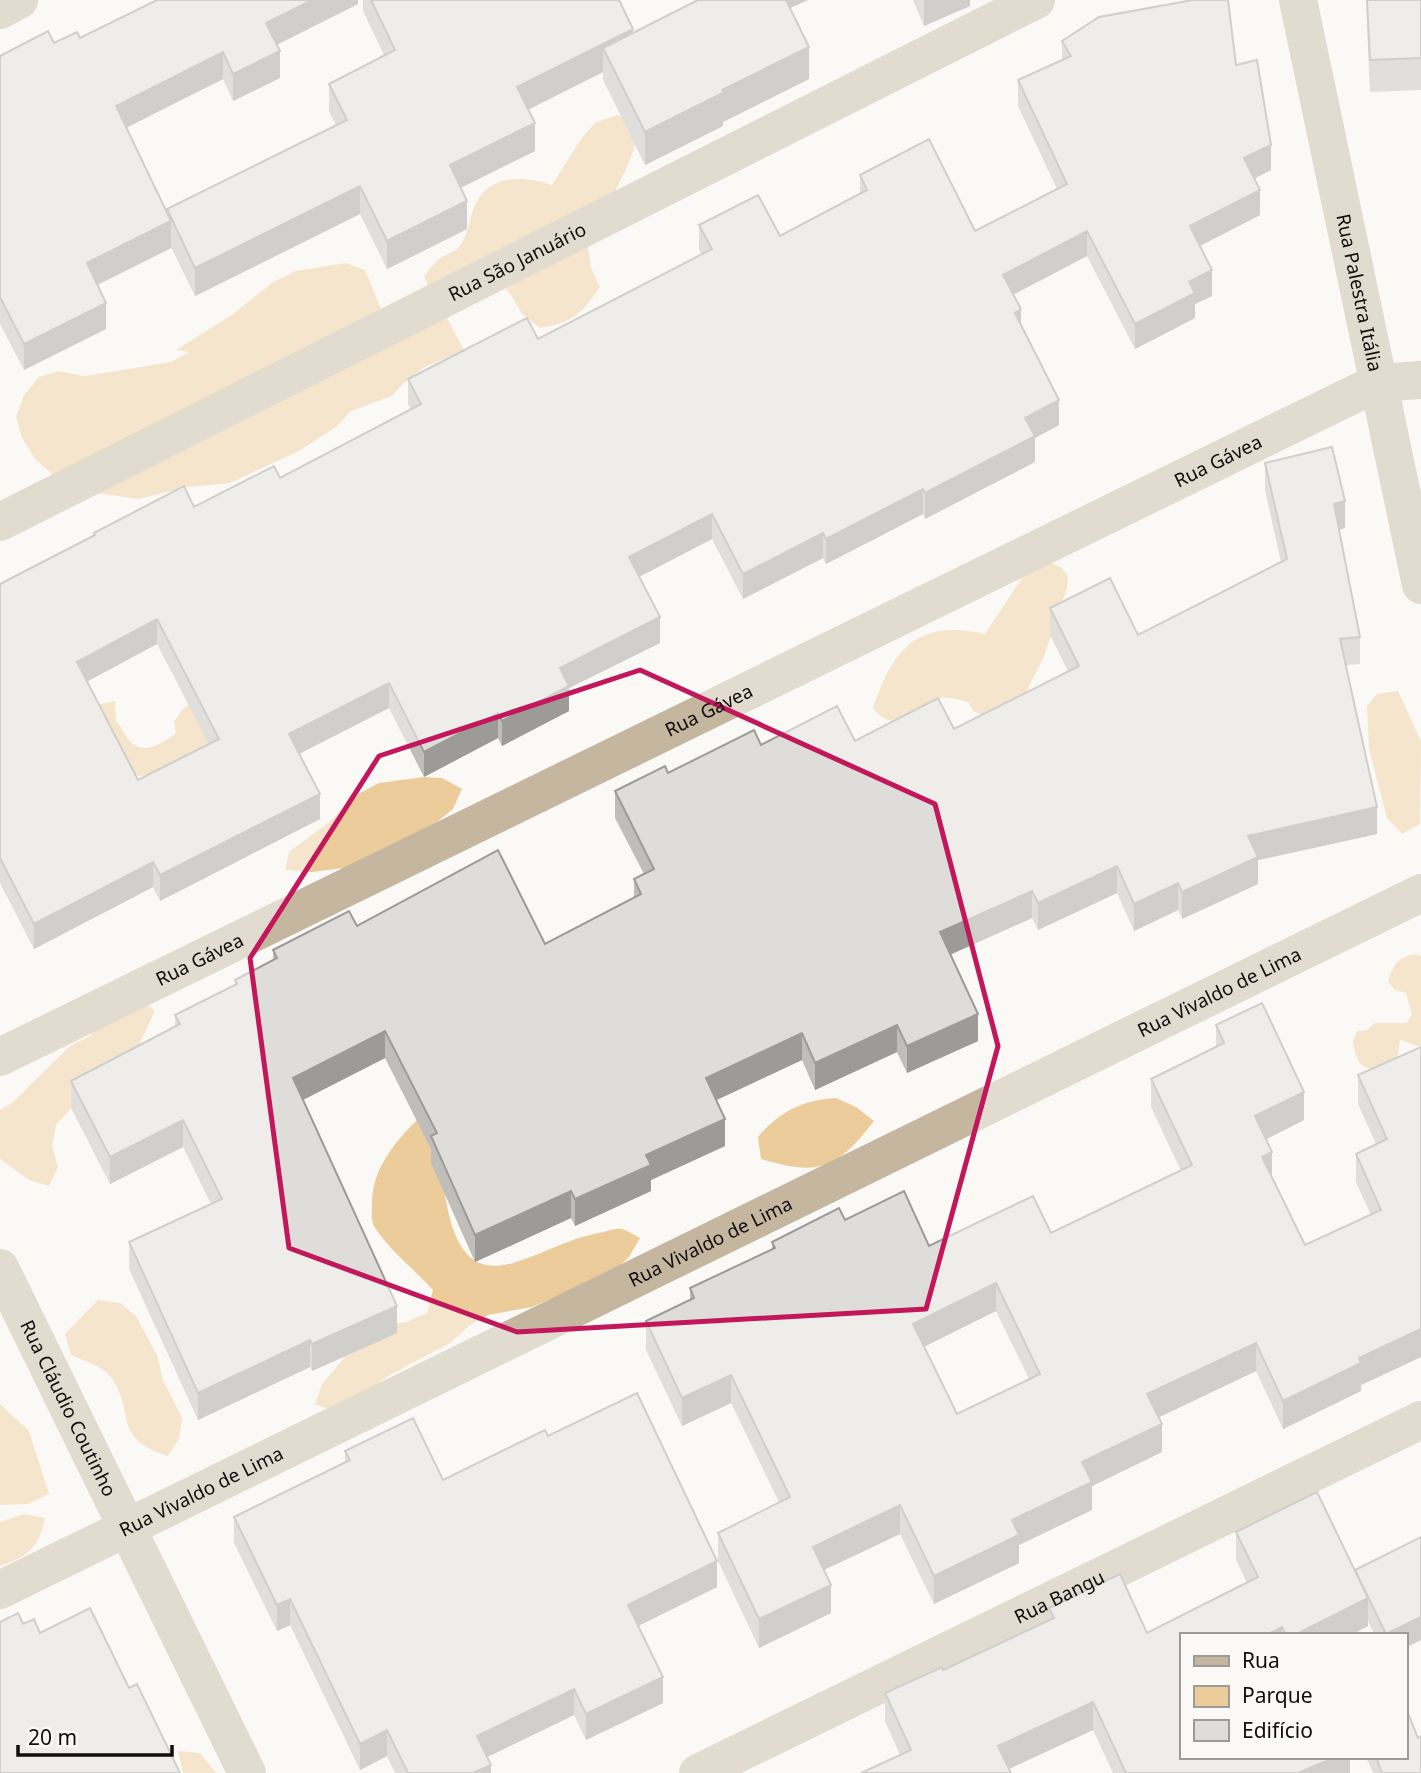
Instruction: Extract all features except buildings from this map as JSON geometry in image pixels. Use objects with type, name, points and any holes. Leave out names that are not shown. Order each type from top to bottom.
[{"type":"street","points":[[0,10],[19,0]]},
{"type":"street","name":"Rua São Januário","points":[[0,522],[1036,0]]},
{"type":"street","name":"Rua Palestra Itália","points":[[1298,0],[1421,586]]},
{"type":"street","name":"Rua Gávea","points":[[0,1057],[1377,383],[1421,380]]},
{"type":"street","name":"Rua Vivaldo de Lima","points":[[0,1590],[1421,893]]},
{"type":"street","name":"Rua Cláudio Coutinho","points":[[0,1268],[247,1773]]},
{"type":"street","name":"Rua Bangu","points":[[698,1773],[1421,1420]]},
{"type":"highlighted area","points":[[640,670],[935,804],[998,1046],[926,1309],[517,1332],[289,1248],[250,958],[379,756]]},
{"type":"green space","points":[[618,115],[636,128],[634,149],[588,247],[591,268],[600,287],[581,311],[561,323],[540,328],[522,314],[498,279],[433,297],[424,276],[439,259],[456,250],[461,244],[474,208],[488,189],[497,183],[518,179],[552,185],[581,139],[596,122]]},
{"type":"green space","points":[[346,263],[365,270],[381,309],[446,316],[464,350],[423,368],[392,396],[351,411],[336,427],[299,451],[230,483],[188,487],[138,499],[96,493],[53,475],[35,459],[22,438],[16,417],[24,395],[39,377],[59,371],[84,376],[171,362],[189,352],[176,350],[233,314],[273,282],[296,271]]},
{"type":"green space","points":[[1051,563],[1061,567],[1068,576],[1067,588],[1043,659],[1024,696],[983,715],[973,711],[968,702],[947,698],[935,700],[922,711],[902,720],[890,720],[878,714],[873,708],[881,687],[900,654],[911,643],[925,635],[942,631],[962,630],[985,634],[1028,569]]},
{"type":"green space","points":[[1398,691],[1421,741],[1420,824],[1402,834],[1387,818],[1369,749],[1367,706],[1377,694]]},
{"type":"green space","points":[[199,695],[232,735],[160,775],[135,776],[92,706],[115,701],[116,721],[126,736],[135,745],[147,748],[176,733],[174,722],[181,711]]},
{"type":"green space","points":[[424,777],[442,778],[462,789],[453,809],[437,822],[360,866],[312,872],[285,870],[289,852],[328,823],[360,793],[379,783]]},
{"type":"green space","points":[[1416,954],[1421,956],[1421,1047],[1400,1040],[1397,1061],[1380,1068],[1367,1068],[1358,1060],[1355,1052],[1353,1041],[1357,1031],[1367,1030],[1375,1023],[1407,1023],[1412,1014],[1406,993],[1395,990],[1388,982],[1397,963]]},
{"type":"green space","points":[[138,996],[155,1011],[137,1049],[85,1093],[56,1125],[52,1146],[58,1167],[49,1186],[29,1180],[0,1159],[0,1110],[13,1102],[70,1046],[90,1036]]},
{"type":"green space","points":[[836,1098],[856,1107],[874,1121],[838,1158],[813,1167],[798,1167],[761,1159],[758,1137],[775,1120],[803,1104]]},
{"type":"green space","points":[[440,1099],[446,1201],[456,1236],[469,1256],[486,1265],[506,1265],[574,1240],[613,1230],[623,1230],[640,1238],[629,1257],[614,1271],[532,1307],[488,1315],[470,1325],[450,1343],[390,1375],[348,1405],[328,1409],[315,1404],[322,1384],[351,1350],[385,1325],[406,1322],[427,1313],[433,1290],[379,1234],[372,1221],[372,1205],[373,1189],[385,1159],[405,1133]]},
{"type":"green space","points":[[98,1300],[120,1303],[136,1316],[157,1355],[163,1380],[182,1418],[179,1439],[168,1456],[150,1449],[131,1432],[118,1389],[107,1372],[71,1355],[65,1334]]},
{"type":"green space","points":[[0,1404],[29,1431],[49,1494],[28,1504],[0,1505]]},
{"type":"green space","points":[[24,1514],[45,1518],[36,1544],[25,1555],[0,1566],[0,1522]]},
{"type":"green space","points":[[178,1751],[200,1753],[216,1773],[183,1773]]}]
